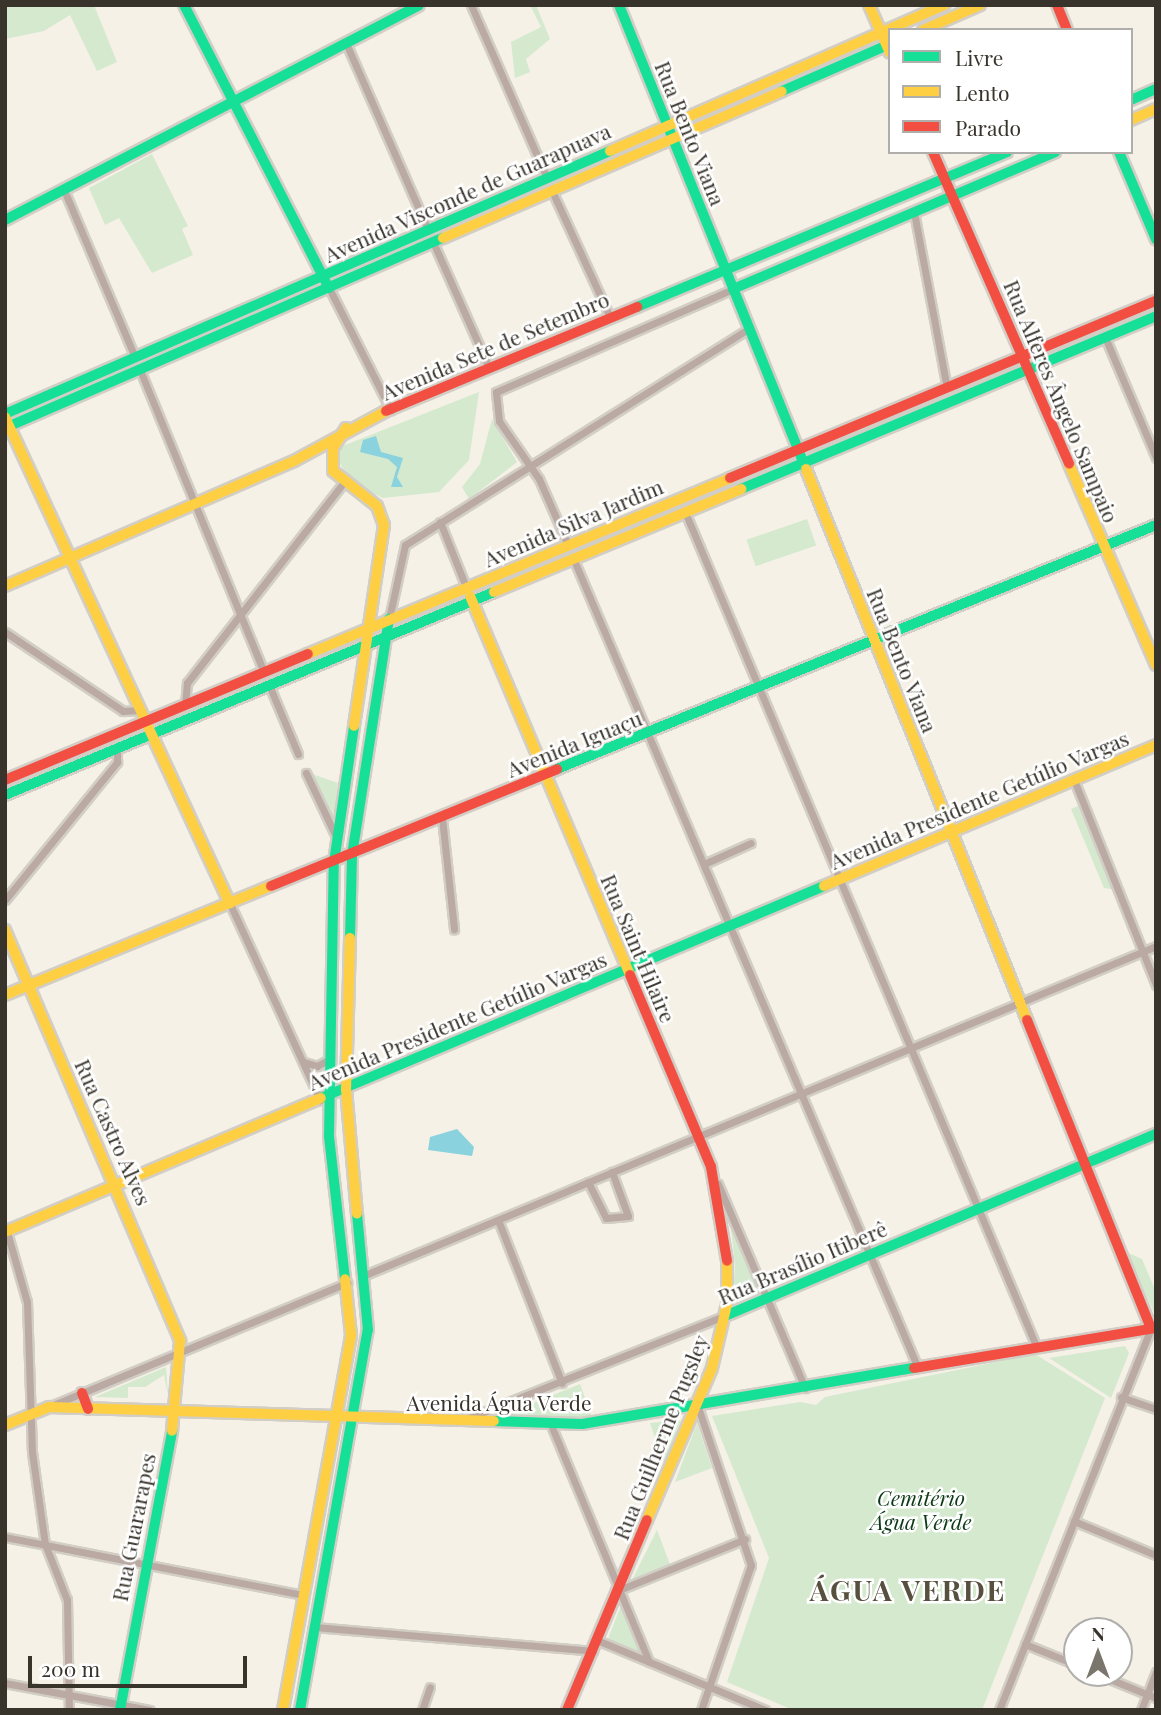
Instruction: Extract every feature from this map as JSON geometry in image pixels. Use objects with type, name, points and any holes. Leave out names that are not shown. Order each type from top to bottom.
[{"type":"main road","points":[[184,5],[329,288]]},
{"type":"main road","points":[[5,220],[419,5]]},
{"type":"main road","name":"Rua Bento Viana","points":[[619,5],[1153,1328]]},
{"type":"main road","points":[[869,5],[888,46]]},
{"type":"main road","points":[[942,22],[945,5]]},
{"type":"main road","name":"Avenida Visconde de Guarapuava","points":[[892,28],[945,5]]},
{"type":"main road","points":[[928,28],[980,5]]},
{"type":"main road","points":[[1057,5],[1066,28]]},
{"type":"main road","name":"Avenida Visconde de Guarapuava","points":[[6,421],[37,400],[888,30]]},
{"type":"main road","name":"Avenida Visconde de Guarapuava","points":[[6,421],[61,404],[751,104],[888,48]]},
{"type":"main road","points":[[1133,99],[1156,89]]},
{"type":"main road","points":[[727,100],[751,104]]},
{"type":"main road","points":[[1133,119],[1156,109]]},
{"type":"main road","name":"Rua Alferes Ângelo Sampaio","points":[[934,154],[1156,665]]},
{"type":"main road","name":"Avenida Sete de Setembro","points":[[5,586],[294,461],[346,428],[1002,154]]},
{"type":"main road","name":"Avenida Sete de Setembro","points":[[733,289],[1050,154]]},
{"type":"main road","points":[[1120,154],[1156,239]]},
{"type":"main road","points":[[568,169],[587,176]]},
{"type":"main road","points":[[487,219],[498,200]]},
{"type":"main road","points":[[5,229],[20,213]]},
{"type":"main road","points":[[369,255],[396,259]]},
{"type":"main road","name":"Avenida Silva Jardim","points":[[5,780],[1156,301]]},
{"type":"main road","points":[[1119,331],[1130,312]]},
{"type":"main road","name":"Avenida Silva Jardim","points":[[5,795],[1156,316]]},
{"type":"main road","points":[[37,400],[61,404]]},
{"type":"main road","points":[[881,415],[896,424]]},
{"type":"main road","points":[[6,421],[230,904]]},
{"type":"main road","points":[[283,1710],[351,1335],[348,1282],[324,1098],[328,1060],[334,862],[368,644],[384,517],[369,498],[343,483],[331,457],[346,428]]},
{"type":"main road","points":[[712,500],[734,476]]},
{"type":"main road","points":[[645,513],[666,520]]},
{"type":"main road","name":"Avenida Iguaçu","points":[[5,995],[373,847],[1156,525]]},
{"type":"main road","name":"Rua Saint Hilaire","points":[[466,587],[711,1167]]},
{"type":"main road","points":[[300,1710],[368,1330],[346,1089],[352,855],[389,619]]},
{"type":"main road","points":[[325,646],[347,652]]},
{"type":"main road","name":"Avenida Presidente Getúlio Vargas","points":[[6,1231],[1156,745]]},
{"type":"main road","points":[[355,833],[373,847]]},
{"type":"main road","name":"Rua Castro Alves","points":[[5,930],[174,1318],[181,1352]]},
{"type":"main road","name":"Rua Brasílio Itiberê","points":[[725,1316],[1156,1134]]},
{"type":"main road","name":"Rua Guilherme Pugsley","points":[[567,1710],[698,1407],[725,1316],[727,1241],[711,1167]]},
{"type":"main road","name":"Avenida Água Verde","points":[[5,1425],[49,1407],[551,1425],[698,1407],[1153,1328]]},
{"type":"main road","name":"Rua Guararapes","points":[[120,1707],[145,1561],[175,1412],[181,1352]]},
{"type":"main road","points":[[82,1393],[88,1409]]},
{"type":"street","points":[[471,5],[547,178]]},
{"type":"street","points":[[346,43],[428,230]]},
{"type":"street","points":[[64,190],[135,357]]},
{"type":"street","points":[[552,191],[610,317]]},
{"type":"street","points":[[914,212],[947,388]]},
{"type":"street","points":[[433,242],[489,368]]},
{"type":"street","points":[[329,288],[391,410]]},
{"type":"street","name":"Avenida Sete de Setembro","points":[[524,465],[495,408],[496,392],[733,289]]},
{"type":"street","points":[[389,619],[400,550],[524,465],[749,328]]},
{"type":"street","points":[[1105,337],[1156,458]]},
{"type":"street","points":[[139,370],[264,672]]},
{"type":"street","points":[[524,465],[539,479],[568,545]]},
{"type":"street","points":[[185,705],[187,683],[343,483]]},
{"type":"street","points":[[685,512],[1037,1348]]},
{"type":"street","name":"Rua Saint Hilaire","points":[[440,522],[466,587]]},
{"type":"street","points":[[573,558],[918,1368]]},
{"type":"street","points":[[5,632],[123,711],[131,727]]},
{"type":"street","points":[[269,685],[298,754]]},
{"type":"street","points":[[123,711],[140,710]]},
{"type":"street","points":[[5,900],[117,762],[117,748]]},
{"type":"street","points":[[306,773],[337,838]]},
{"type":"street","points":[[1074,780],[1156,985]]},
{"type":"street","points":[[442,818],[454,929]]},
{"type":"street","points":[[704,864],[751,843]]},
{"type":"street","points":[[230,904],[301,1059],[324,1098]]},
{"type":"street","points":[[365,1275],[1156,946]]},
{"type":"street","points":[[301,1059],[317,1066],[328,1060]]},
{"type":"street","name":"Rua Saint Hilaire","points":[[711,1167],[804,1388]]},
{"type":"street","points":[[588,1182],[606,1218],[628,1216],[612,1172]]},
{"type":"street","points":[[498,1220],[562,1382]]},
{"type":"street","points":[[6,1231],[27,1302],[32,1414],[45,1544],[67,1600],[69,1710]]},
{"type":"street","points":[[49,1407],[348,1282]]},
{"type":"street","name":"Rua Brasílio Itiberê","points":[[460,1421],[725,1316]]},
{"type":"street","points":[[999,1710],[1121,1397],[1153,1328]]},
{"type":"street","points":[[1121,1397],[1156,1409]]},
{"type":"street","points":[[698,1407],[745,1539],[750,1575],[701,1710]]},
{"type":"street","points":[[551,1425],[649,1662]]},
{"type":"street","points":[[1074,1521],[1156,1555]]},
{"type":"street","points":[[5,1537],[145,1561],[304,1595]]},
{"type":"street","points":[[619,1590],[745,1539]]},
{"type":"street","points":[[315,1626],[593,1651]]},
{"type":"street","points":[[597,1640],[765,1710]]},
{"type":"street","points":[[1025,1644],[1063,1659]]},
{"type":"street","points":[[1141,1710],[1156,1672]]},
{"type":"street","points":[[5,1683],[120,1707],[149,1710]]},
{"type":"street","points":[[422,1710],[430,1687]]},
{"type":"street","points":[[1130,1687],[1156,1698]]},
{"type":"green space","points":[[5,5],[94,5],[117,62],[97,71],[70,15],[44,31],[5,39]]},
{"type":"green space","points":[[530,5],[536,5],[550,39],[526,59],[530,72],[515,78],[511,42],[541,27]]},
{"type":"green space","points":[[152,154],[188,226],[182,229],[193,255],[152,273],[119,218],[105,225],[89,188]]},
{"type":"green space","points":[[479,392],[469,460],[439,492],[383,498],[356,486],[338,461],[340,447]]},
{"type":"green space","points":[[492,419],[517,462],[469,499],[462,487],[480,464]]},
{"type":"green space","points":[[807,519],[816,545],[756,566],[746,540]]},
{"type":"green space","points":[[309,773],[338,783],[333,828]]},
{"type":"green space","points":[[1078,806],[1111,889],[1104,888],[1071,809]]},
{"type":"green space","points":[[730,1221],[760,1292],[733,1304],[735,1263]]},
{"type":"green space","points":[[1126,1252],[1142,1259],[1156,1292],[1156,1317]]},
{"type":"green space","points":[[1125,1346],[1129,1353],[1111,1398],[1049,1358]]},
{"type":"green space","name":"Cemitério Água Verde","points":[[1035,1354],[1105,1398],[982,1710],[793,1710],[727,1682],[769,1558],[712,1416],[800,1402],[816,1405],[825,1397]]},
{"type":"green space","points":[[166,1367],[168,1396],[164,1375],[145,1387],[128,1387],[128,1398],[95,1397]]},
{"type":"green space","points":[[580,1384],[592,1417],[496,1418]]},
{"type":"green space","points":[[681,1420],[664,1463],[650,1423]]},
{"type":"green space","points":[[697,1423],[712,1468],[675,1482]]},
{"type":"green space","points":[[657,1530],[671,1567],[629,1586]]},
{"type":"green space","points":[[621,1605],[643,1653],[608,1639]]},
{"type":"water","points":[[376,436],[381,452],[403,458],[397,477],[403,487],[391,487],[397,467],[388,459],[360,452],[363,440]]},
{"type":"water","points":[[457,1129],[474,1147],[472,1156],[428,1150],[430,1137]]},
{"type":"traffic: fast","points":[[184,5],[329,288]]},
{"type":"traffic: fast","points":[[5,220],[419,5]]},
{"type":"traffic: fast","points":[[619,5],[806,469]]},
{"type":"traffic: fast","points":[[782,91],[888,45]]},
{"type":"traffic: fast","points":[[1133,99],[1156,89]]},
{"type":"traffic: fast","points":[[5,414],[610,151]]},
{"type":"traffic: fast","points":[[637,307],[1002,154]]},
{"type":"traffic: fast","points":[[733,289],[1050,154]]},
{"type":"traffic: fast","points":[[1120,154],[1156,239]]},
{"type":"traffic: fast","points":[[5,428],[443,238]]},
{"type":"traffic: fast","points":[[741,489],[1156,316]]},
{"type":"traffic: fast","points":[[557,769],[1156,525]]},
{"type":"traffic: fast","points":[[5,795],[494,592]]},
{"type":"traffic: fast","points":[[350,938],[352,855],[389,619]]},
{"type":"traffic: fast","points":[[345,1279],[329,1136],[334,862],[354,726]]},
{"type":"traffic: fast","points":[[321,1098],[824,886]]},
{"type":"traffic: fast","points":[[725,1316],[1156,1134]]},
{"type":"traffic: fast","points":[[300,1710],[368,1330],[357,1214]]},
{"type":"traffic: fast","points":[[494,1421],[582,1424],[914,1368]]},
{"type":"traffic: fast","points":[[120,1710],[172,1431]]},
{"type":"traffic: slow","points":[[869,5],[888,48]]},
{"type":"traffic: slow","points":[[891,28],[944,5]]},
{"type":"traffic: slow","points":[[928,28],[980,5]]},
{"type":"traffic: slow","points":[[610,151],[888,29]]},
{"type":"traffic: slow","points":[[443,238],[782,91]]},
{"type":"traffic: slow","points":[[1133,119],[1156,109]]},
{"type":"traffic: slow","points":[[5,586],[294,461],[386,411]]},
{"type":"traffic: slow","points":[[5,417],[230,904]]},
{"type":"traffic: slow","points":[[346,428],[333,448],[333,471],[377,506],[384,525],[354,726]]},
{"type":"traffic: slow","points":[[1069,464],[1156,665]]},
{"type":"traffic: slow","points":[[806,469],[1027,1020]]},
{"type":"traffic: slow","points":[[308,654],[730,478]]},
{"type":"traffic: slow","points":[[494,592],[741,489]]},
{"type":"traffic: slow","points":[[470,596],[630,975]]},
{"type":"traffic: slow","points":[[824,886],[1156,745]]},
{"type":"traffic: slow","points":[[5,995],[271,886]]},
{"type":"traffic: slow","points":[[5,930],[180,1341],[172,1431]]},
{"type":"traffic: slow","points":[[350,938],[346,1089],[357,1214]]},
{"type":"traffic: slow","points":[[5,1232],[321,1098]]},
{"type":"traffic: slow","points":[[647,1520],[712,1368],[727,1304],[727,1261]]},
{"type":"traffic: slow","points":[[283,1710],[351,1335],[345,1279]]},
{"type":"traffic: slow","points":[[5,1425],[49,1407],[494,1421]]},
{"type":"traffic: jam","points":[[1057,5],[1066,28]]},
{"type":"traffic: jam","points":[[934,154],[1069,464]]},
{"type":"traffic: jam","points":[[730,478],[1156,301]]},
{"type":"traffic: jam","points":[[386,411],[637,307]]},
{"type":"traffic: jam","points":[[5,780],[308,654]]},
{"type":"traffic: jam","points":[[271,886],[557,769]]},
{"type":"traffic: jam","points":[[630,975],[711,1167],[727,1261]]},
{"type":"traffic: jam","points":[[1027,1020],[1151,1328]]},
{"type":"traffic: jam","points":[[914,1368],[1155,1328]]},
{"type":"traffic: jam","points":[[82,1393],[88,1409]]},
{"type":"traffic: jam","points":[[567,1710],[647,1520]]},
{"type":"district","name":"ÁGUA VERDE","points":[[908,1590]]}]
